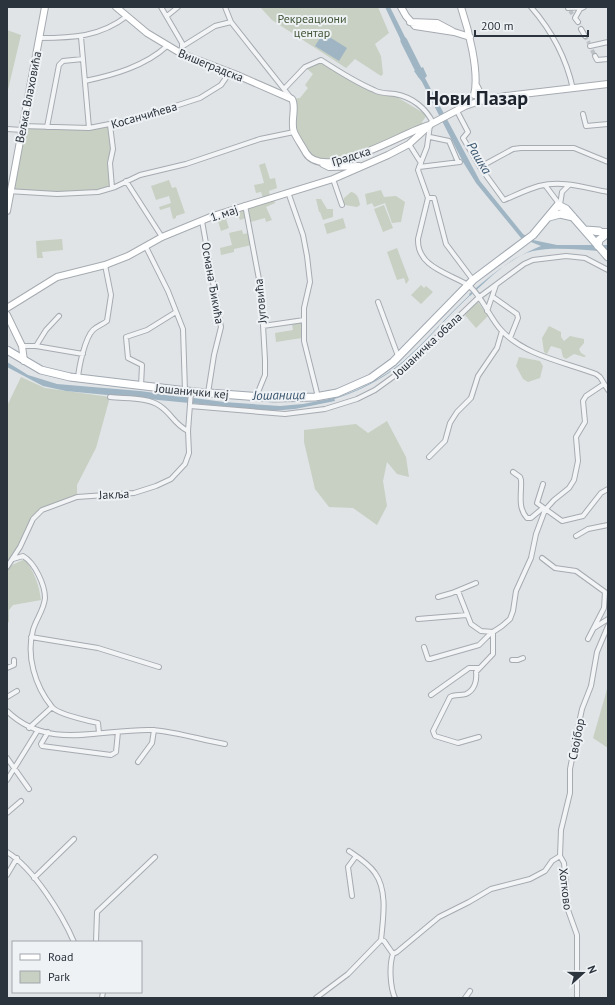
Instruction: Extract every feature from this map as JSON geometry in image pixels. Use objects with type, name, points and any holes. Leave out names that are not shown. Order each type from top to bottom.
[{"type":"main road","points":[[560,205],[585,230],[600,237],[608,257]]},
{"type":"main road","name":"Јошанички кеј","points":[[7,350],[24,361],[52,374],[78,378],[189,393],[274,398],[318,397],[357,386],[371,378],[399,357],[471,285],[533,235],[549,217],[552,210],[560,205]]},
{"type":"main road","points":[[549,217],[560,214],[573,217]]},
{"type":"street","name":"Вељка Влаховића","points":[[7,211],[9,191],[45,7]]},
{"type":"street","name":"Вишеградска","points":[[116,7],[167,46],[182,54],[230,72],[292,99]]},
{"type":"street","points":[[161,7],[183,46],[182,54]]},
{"type":"street","points":[[167,16],[178,7]]},
{"type":"street","points":[[225,7],[230,22],[285,88],[292,99]]},
{"type":"street","points":[[401,7],[412,25],[422,29],[454,32],[470,37]]},
{"type":"street","points":[[461,7],[470,37],[477,97]]},
{"type":"street","points":[[531,7],[558,46],[574,88]]},
{"type":"street","points":[[569,10],[586,7]]},
{"type":"street","points":[[576,19],[580,9],[586,7]]},
{"type":"street","points":[[40,38],[82,37],[105,30],[127,16]]},
{"type":"street","points":[[183,46],[215,26],[230,22]]},
{"type":"street","points":[[581,29],[585,36]]},
{"type":"street","points":[[82,37],[89,128]]},
{"type":"street","points":[[590,47],[608,42]]},
{"type":"street","points":[[85,81],[108,77],[138,65],[156,56],[167,46]]},
{"type":"street","points":[[594,56],[597,60],[608,59]]},
{"type":"street","points":[[47,127],[59,65],[63,61],[83,59]]},
{"type":"street","points":[[285,88],[305,67],[321,60],[342,74],[375,91],[396,94],[410,99],[424,109],[432,124],[430,137],[418,170],[428,198],[418,238],[420,250],[424,258],[433,267],[471,285]]},
{"type":"street","name":"Косанчићева","points":[[7,129],[47,127],[89,128],[110,125],[200,98],[221,85],[230,72]]},
{"type":"street","name":"1. мај","points":[[7,308],[54,278],[105,265],[146,247],[162,237],[202,220],[333,178],[396,152],[409,144],[432,124],[457,111],[477,97],[489,98],[608,84]]},
{"type":"street","name":"Градска","points":[[292,99],[294,103],[292,118],[294,132],[310,158],[322,164],[338,164],[432,124]]},
{"type":"street","points":[[457,111],[468,132],[463,138],[480,167],[504,200],[545,185],[570,184],[608,192]]},
{"type":"street","points":[[583,114],[586,126],[608,124]]},
{"type":"street","points":[[110,125],[113,149],[110,163],[112,188]]},
{"type":"street","points":[[9,191],[57,194],[85,193],[112,188],[140,175],[186,164],[248,143],[294,132]]},
{"type":"street","points":[[419,168],[459,162],[449,141],[430,137]]},
{"type":"street","points":[[409,144],[421,163]]},
{"type":"street","points":[[480,167],[513,149],[523,148],[574,148],[608,162]]},
{"type":"street","points":[[338,164],[363,166]]},
{"type":"street","points":[[333,178],[342,205]]},
{"type":"street","points":[[126,182],[162,237]]},
{"type":"street","points":[[560,205],[562,192],[566,186],[570,184]]},
{"type":"street","points":[[545,185],[560,205]]},
{"type":"street","points":[[288,192],[303,235],[308,261],[310,284],[305,301],[304,341],[318,397]]},
{"type":"street","points":[[428,198],[434,198],[446,244],[478,298],[502,331],[510,338],[533,352],[592,373],[605,383],[608,390]]},
{"type":"street","name":"Југовића","points":[[245,206],[260,285],[263,326],[265,375],[256,396]]},
{"type":"street","name":"Османа Ђикића","points":[[202,220],[221,327],[214,355],[208,393]]},
{"type":"street","name":"Јакља","points":[[7,567],[22,544],[33,519],[42,510],[80,497],[138,492],[171,480],[187,461],[190,448],[188,431],[190,405],[184,333],[168,291],[146,247]]},
{"type":"street","name":"Јошаничка обала","points":[[190,405],[285,414],[325,409],[357,399],[375,390],[404,369],[478,298],[524,264],[534,260],[551,257],[585,258],[608,270]]},
{"type":"street","points":[[78,378],[83,354],[91,332],[106,321],[111,295],[105,265]]},
{"type":"street","points":[[487,311],[496,285]]},
{"type":"street","points":[[493,297],[517,314],[518,318],[510,338]]},
{"type":"street","points":[[378,302],[399,357]]},
{"type":"street","points":[[141,386],[142,365],[128,358],[126,337],[147,330],[176,312]]},
{"type":"street","points":[[7,315],[22,346],[24,361]]},
{"type":"street","points":[[36,346],[46,330],[59,316]]},
{"type":"street","points":[[263,326],[304,320]]},
{"type":"street","points":[[429,457],[445,441],[453,417],[471,398],[478,376],[497,348],[502,331]]},
{"type":"street","points":[[22,346],[36,346],[83,354]]},
{"type":"street","points":[[513,472],[520,477],[521,480],[520,501],[527,518],[531,518],[544,509],[573,483],[578,461],[576,437],[585,422],[583,401],[586,396],[605,383]]},
{"type":"street","points":[[110,397],[154,402],[163,408],[176,424],[188,431]]},
{"type":"street","points":[[543,484],[537,502],[544,509],[562,521],[583,516],[601,493],[608,489]]},
{"type":"street","points":[[424,647],[428,659],[430,659],[479,644],[502,626],[511,616],[516,591],[531,558],[536,534],[544,509]]},
{"type":"street","points":[[576,536],[588,529],[608,525]]},
{"type":"street","points":[[12,559],[23,556],[28,560],[37,573],[44,591],[44,602],[32,637],[33,670],[38,685],[52,707],[65,713],[98,723],[99,733]]},
{"type":"street","points":[[542,558],[555,568],[576,571],[605,592],[604,608],[588,639]]},
{"type":"street","points":[[438,597],[458,591],[476,583]]},
{"type":"street","points":[[458,591],[471,624],[484,632],[493,632]]},
{"type":"street","points":[[418,619],[467,615]]},
{"type":"street","points":[[593,628],[608,619]]},
{"type":"street","name":"Својбор","points":[[560,856],[561,830],[570,792],[570,769],[579,723],[582,709],[591,686],[596,652],[608,626]]},
{"type":"street","points":[[479,737],[458,743],[436,736],[433,731],[450,697],[468,693],[476,684],[476,672],[493,654],[493,632]]},
{"type":"street","points":[[32,637],[108,650],[159,667]]},
{"type":"street","points":[[512,660],[523,658]]},
{"type":"street","points":[[7,668],[14,664],[14,660]]},
{"type":"street","points":[[431,695],[460,673],[469,668],[479,668]]},
{"type":"street","points":[[7,697],[17,691]]},
{"type":"street","points":[[29,728],[52,707]]},
{"type":"street","points":[[7,711],[29,728],[76,737],[99,733],[154,730],[225,744]]},
{"type":"street","points":[[7,780],[38,730]]},
{"type":"street","points":[[138,762],[152,743],[154,730]]},
{"type":"street","points":[[48,732],[41,744],[42,746],[114,755],[116,752],[118,732]]},
{"type":"street","points":[[7,758],[29,789]]},
{"type":"street","points":[[7,813],[21,801]]},
{"type":"street","points":[[34,878],[74,839]]},
{"type":"street","points":[[316,998],[348,974],[379,941],[382,888],[376,873],[350,851]]},
{"type":"street","points":[[7,852],[17,858],[34,878],[73,941]]},
{"type":"street","points":[[352,896],[348,867],[356,856]]},
{"type":"street","name":"Хотково","points":[[393,954],[439,917],[470,902],[491,888],[530,879],[545,871],[552,861],[560,856],[564,863],[568,910],[577,935],[578,998]]},
{"type":"street","points":[[96,941],[97,912],[155,857]]},
{"type":"street","points":[[7,875],[17,858]]},
{"type":"street","points":[[379,941],[384,941],[393,954],[391,960],[392,983],[395,998]]},
{"type":"street","points":[[465,998],[470,991]]},
{"type":"green space","name":"Рекреациони центар","points":[[260,7],[378,7],[389,33],[375,44],[381,56],[383,74],[381,76],[355,59],[346,68],[272,20]]},
{"type":"green space","points":[[7,30],[21,35],[7,94]]},
{"type":"green space","points":[[321,60],[332,70],[371,91],[395,96],[427,115],[422,122],[423,127],[336,162],[315,161],[294,132],[292,99],[300,98],[308,88],[305,85],[313,74],[305,67]]},
{"type":"green space","points":[[109,125],[112,188],[85,193],[11,191],[22,126],[89,128]]},
{"type":"green space","points":[[265,163],[270,179],[275,178],[277,188],[269,191],[270,196],[263,198],[261,192],[256,193],[254,185],[264,183],[259,165]]},
{"type":"green space","points":[[169,180],[172,188],[176,187],[185,213],[176,216],[176,218],[173,219],[170,207],[160,210],[159,207],[171,203],[169,196],[156,200],[151,186]]},
{"type":"green space","points":[[381,190],[384,197],[396,196],[405,202],[401,222],[392,223],[385,203],[374,207],[372,203],[367,205],[365,194]]},
{"type":"green space","points":[[351,192],[355,193],[358,198],[360,205],[357,207],[345,205],[343,202],[344,198]]},
{"type":"green space","points":[[274,198],[275,203],[266,207],[272,220],[266,222],[265,218],[250,222],[247,207]]},
{"type":"green space","points":[[316,199],[321,199],[327,209],[333,209],[333,217],[323,220],[319,212]]},
{"type":"green space","points":[[384,205],[393,228],[383,232],[374,209]]},
{"type":"green space","points":[[244,209],[246,218],[240,220],[238,215],[226,219],[229,228],[221,231],[217,218]]},
{"type":"green space","points":[[343,218],[346,228],[327,234],[324,224]]},
{"type":"green space","points":[[242,230],[243,234],[249,233],[252,245],[234,249],[234,252],[221,255],[220,248],[232,245],[229,233]]},
{"type":"green space","points":[[62,239],[63,250],[42,252],[43,258],[37,258],[36,241]]},
{"type":"green space","points":[[397,248],[409,280],[406,284],[404,278],[397,280],[387,252]]},
{"type":"green space","points":[[421,285],[424,288],[426,286],[433,292],[421,304],[411,295]]},
{"type":"green space","points":[[478,302],[488,316],[476,328],[464,314]]},
{"type":"green space","points":[[303,322],[302,338],[276,342],[275,333],[293,330],[292,324]]},
{"type":"green space","points":[[549,326],[561,332],[561,337],[564,341],[570,336],[584,339],[584,343],[579,349],[581,353],[586,356],[584,357],[574,354],[566,359],[563,357],[561,349],[551,346],[547,354],[544,352],[542,338]]},
{"type":"green space","points":[[519,357],[540,361],[543,366],[540,378],[528,382],[523,379],[516,366]]},
{"type":"green space","points":[[21,377],[45,388],[110,397],[96,448],[77,485],[77,497],[37,514],[24,541],[7,567],[7,406]]},
{"type":"green space","points":[[387,421],[406,457],[409,477],[397,474],[387,462],[383,481],[387,506],[377,525],[353,508],[329,507],[315,489],[304,442],[304,430],[356,424],[368,433]]},
{"type":"green space","points":[[25,559],[36,578],[41,600],[13,605],[9,610],[9,622],[7,623],[7,570],[12,565]]},
{"type":"green space","points":[[608,686],[608,748],[593,738]]},
{"type":"water","points":[[385,7],[390,7],[411,49],[406,51]]},
{"type":"water","points":[[323,33],[347,48],[339,61],[315,46]]},
{"type":"water","points":[[419,65],[421,68],[423,67],[427,76],[425,78],[480,181],[523,234],[533,240],[557,245],[608,245],[608,251],[551,249],[533,251],[520,256],[531,250],[541,246],[521,238],[476,183],[463,162],[422,82],[414,71]]},
{"type":"water","points":[[504,266],[492,276],[470,296],[469,294]]},
{"type":"water","points":[[7,362],[28,375],[57,384],[140,391],[224,402],[280,406],[303,404],[334,398],[335,401],[295,409],[271,411],[66,391],[43,386],[7,367]]},
{"type":"waterway","name":"Рашка","points":[[404,41],[421,75]]},
{"type":"waterway","name":"Јошаница","points":[[333,399],[370,384],[403,362],[470,295]]},
{"type":"tunnel","points":[[570,11],[574,16]]},
{"type":"tunnel","points":[[585,36],[589,43]]},
{"type":"tunnel","points":[[592,50],[595,56]]},
{"type":"district","name":"Нови Пазар","points":[[477,98]]}]
